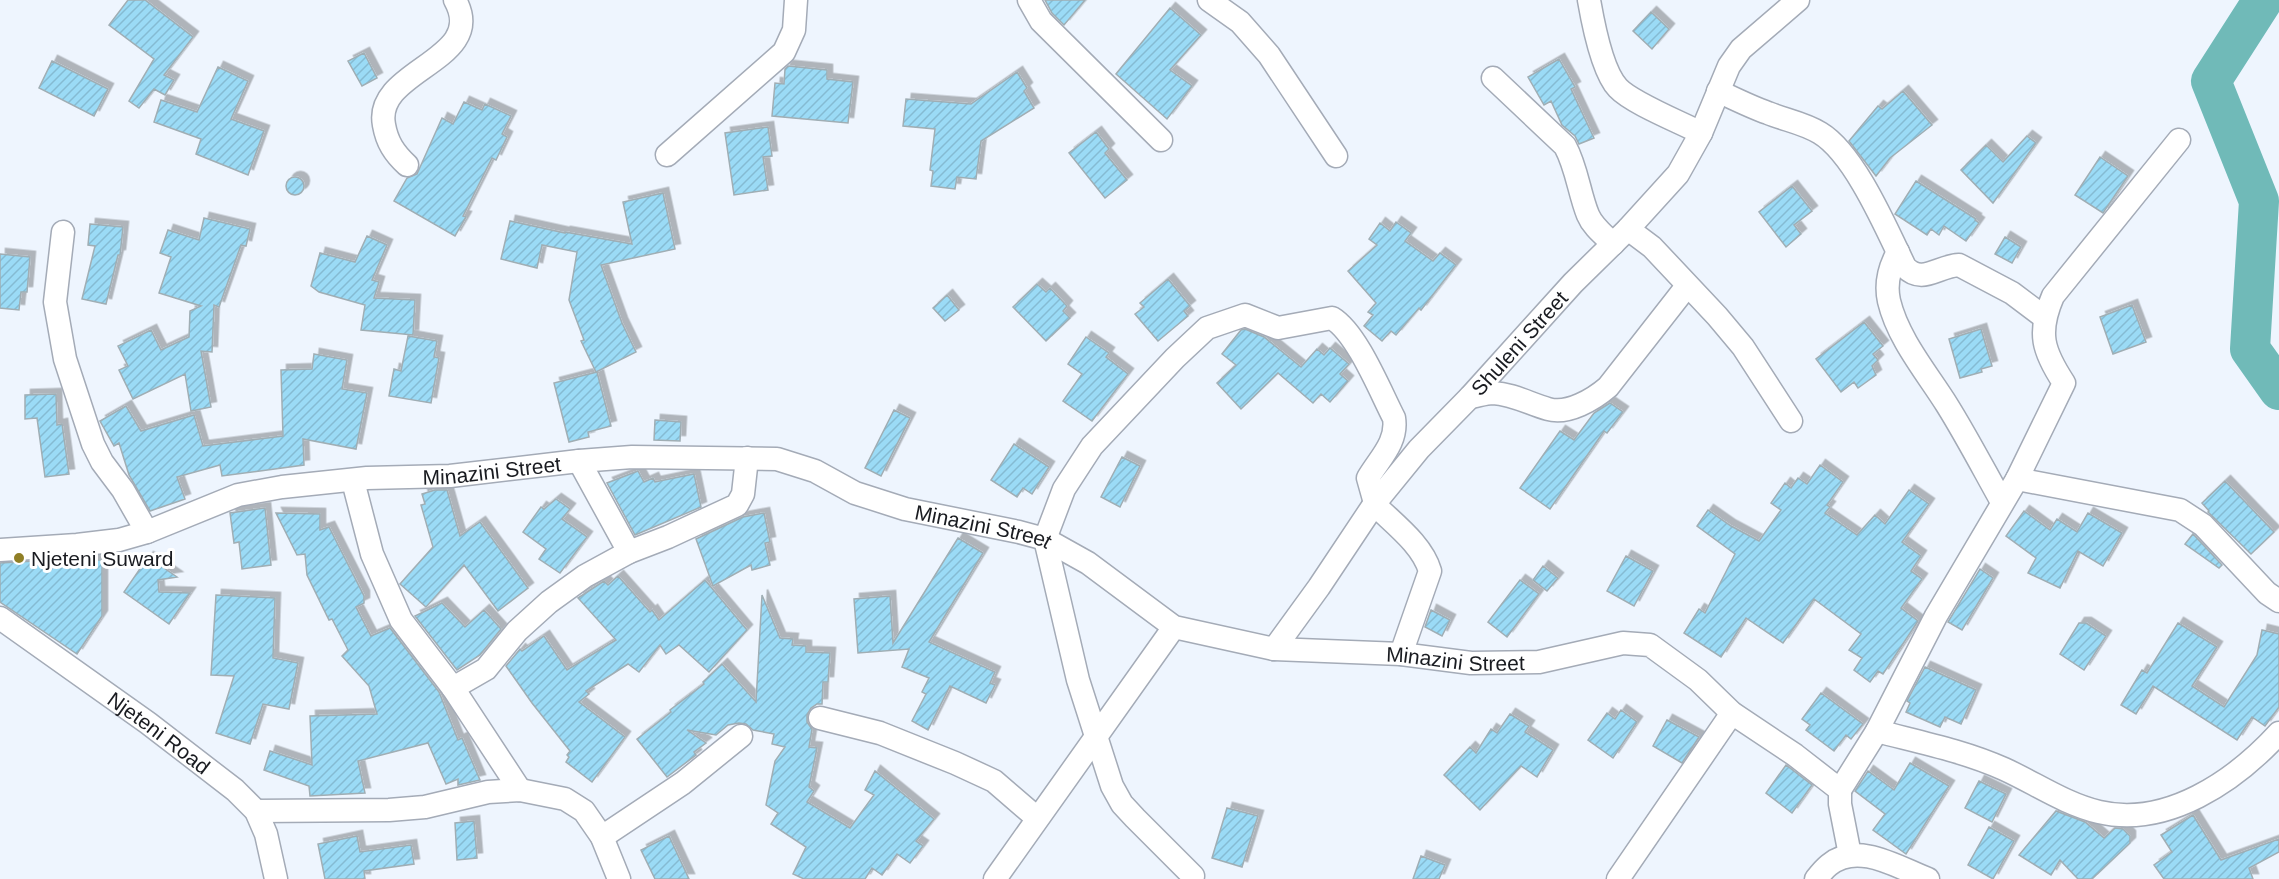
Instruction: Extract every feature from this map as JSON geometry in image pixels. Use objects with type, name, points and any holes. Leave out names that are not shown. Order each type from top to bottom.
[{"type":"street","points":[[407,165],[397,156],[386,138],[382,119],[389,97],[408,79],[434,62],[454,43],[462,20],[455,0]]},
{"type":"street","points":[[667,155],[784,52],[794,30],[796,0]]},
{"type":"street","points":[[1029,0],[1041,21],[1161,140]]},
{"type":"street","points":[[1209,0],[1240,22],[1269,55],[1336,156]]},
{"type":"street","points":[[1589,0],[1594,30],[1610,76],[1618,88],[1631,98],[1701,133]]},
{"type":"street","name":"Shuleni Street","points":[[1274,649],[1375,503],[1419,449],[1678,174],[1701,133],[1729,66],[1756,35],[1798,0]]},
{"type":"street","points":[[1493,78],[1565,146],[1571,157],[1588,215],[1598,230],[1652,247],[1743,347],[1791,421]]},
{"type":"street","points":[[1718,91],[1770,114],[1807,126],[1833,142],[1852,168],[1905,267],[1911,274],[1920,276],[1959,265],[2012,293],[2044,317]]},
{"type":"street","points":[[1850,855],[1840,804],[1840,790],[1877,731],[1936,616],[2017,479],[2064,383],[2055,369],[2042,336],[2044,317],[2052,296],[2179,140]]},
{"type":"street","points":[[63,232],[55,303],[65,359],[93,444],[147,532]]},
{"type":"street","points":[[1898,252],[1887,280],[1888,299],[1894,320],[1928,379],[1947,405],[2002,502]]},
{"type":"street","points":[[1470,397],[1492,393],[1523,399],[1551,410],[1580,406],[1608,387],[1687,286]]},
{"type":"street","points":[[1193,876],[1122,804],[1112,786],[1078,680],[1045,539],[1064,489],[1092,446],[1175,358],[1207,328],[1245,315],[1278,328],[1299,326],[1332,318],[1341,324],[1352,339],[1394,418],[1396,429],[1392,441],[1368,478],[1375,503],[1415,545],[1427,560],[1430,571],[1401,654]]},
{"type":"street","name":"Minazini Street","points":[[0,550],[119,540],[147,532],[238,495],[282,486],[450,476],[579,460],[632,457],[777,459],[815,471],[855,493],[905,509],[1019,531],[1045,539],[1088,563],[1174,627],[1274,649],[1401,654],[1471,663],[1539,662],[1623,643],[1650,645],[1698,680],[1732,713],[1795,755],[1840,790]]},
{"type":"street","points":[[453,688],[486,669],[517,631],[549,602],[585,576],[628,552],[668,537],[737,505],[743,494],[747,458]]},
{"type":"street","points":[[579,460],[628,552]]},
{"type":"street","points":[[2017,479],[2180,510],[2203,525],[2267,593],[2279,601]]},
{"type":"street","points":[[353,481],[372,555],[401,620],[453,688],[520,790]]},
{"type":"street","name":"Njeteni Road","points":[[0,618],[148,723],[235,790],[256,811],[266,834],[276,879]]},
{"type":"street","points":[[995,879],[1174,627]]},
{"type":"street","points":[[1618,879],[1732,713]]},
{"type":"street","points":[[820,718],[880,733],[955,763],[994,781],[1037,818]]},
{"type":"street","points":[[1877,731],[1973,757],[2003,768],[2065,799],[2099,812],[2131,815],[2163,811],[2197,797],[2228,778],[2279,733]]},
{"type":"street","points":[[602,837],[683,783],[741,736]]},
{"type":"street","points":[[256,811],[389,810],[425,807],[488,792],[520,790],[566,799],[584,811],[602,837],[619,879]]},
{"type":"street","points":[[1816,879],[1830,864],[1850,855],[1870,856],[1928,879]]},
{"type":"building","points":[[128,0],[145,0],[193,37],[164,75],[174,80],[165,95],[154,89],[139,108],[129,101],[154,59],[109,25]]},
{"type":"building","points":[[1045,0],[1085,0],[1064,25],[1052,13]]},
{"type":"building","points":[[1170,8],[1201,35],[1170,70],[1192,86],[1167,119],[1116,74]]},
{"type":"building","points":[[1651,12],[1669,29],[1652,49],[1633,31]]},
{"type":"building","points":[[364,53],[377,78],[362,86],[348,61]]},
{"type":"building","points":[[1559,59],[1575,87],[1571,89],[1594,138],[1579,144],[1575,136],[1562,125],[1551,101],[1544,105],[1528,77]]},
{"type":"building","points":[[52,61],[108,89],[94,116],[39,88]]},
{"type":"building","points":[[788,66],[827,70],[827,79],[853,82],[848,123],[772,116],[775,83],[784,84],[785,69]]},
{"type":"building","points":[[218,67],[248,81],[231,119],[264,131],[248,175],[196,154],[201,139],[154,122],[161,100],[197,112]]},
{"type":"building","points":[[1017,72],[1027,88],[1024,91],[1034,108],[981,141],[976,179],[957,177],[955,189],[931,186],[933,171],[930,170],[935,129],[903,126],[906,99],[971,104]]},
{"type":"building","points":[[1903,91],[1932,125],[1890,158],[1876,176],[1849,141],[1878,106],[1882,109]]},
{"type":"building","points":[[464,102],[482,110],[485,104],[511,116],[502,134],[507,137],[496,160],[492,158],[455,236],[394,201],[407,178],[417,174],[442,118],[453,124]]},
{"type":"building","points":[[768,127],[772,156],[763,157],[768,190],[734,195],[725,133]]},
{"type":"building","points":[[1096,132],[1109,149],[1105,153],[1127,180],[1105,198],[1069,153]]},
{"type":"building","points":[[2027,136],[2036,143],[1993,203],[1961,170],[1986,145],[2003,162]]},
{"type":"building","points":[[2100,157],[2128,176],[2103,213],[2075,195]]},
{"type":"building","points":[[295,177],[301,180],[304,186],[301,192],[295,195],[289,192],[286,186],[289,180]]},
{"type":"building","points":[[1916,181],[1976,219],[1979,223],[1966,241],[1944,226],[1939,235],[1931,229],[1927,235],[1895,214]]},
{"type":"building","points":[[1792,186],[1812,211],[1794,225],[1801,234],[1786,247],[1759,212]]},
{"type":"building","points":[[663,193],[675,249],[601,265],[622,323],[636,352],[596,372],[581,341],[584,340],[569,300],[577,252],[542,245],[537,268],[501,259],[510,221],[632,244],[623,202]]},
{"type":"building","points":[[204,218],[250,229],[246,246],[241,245],[219,307],[214,305],[212,352],[201,351],[211,407],[191,411],[185,374],[133,399],[119,370],[128,366],[118,346],[151,330],[161,350],[189,337],[190,311],[201,306],[159,293],[171,257],[160,253],[168,230],[199,240]]},
{"type":"building","points":[[1396,222],[1411,233],[1405,241],[1433,261],[1440,253],[1456,265],[1421,310],[1419,308],[1396,335],[1391,331],[1382,341],[1364,326],[1373,315],[1368,312],[1376,303],[1348,271],[1377,245],[1369,239],[1380,223],[1390,231]]},
{"type":"building","points":[[90,224],[123,227],[120,255],[118,255],[106,304],[82,299],[95,246],[88,245]]},
{"type":"building","points":[[367,236],[387,245],[372,280],[379,282],[374,298],[415,300],[413,335],[361,330],[365,305],[319,292],[311,286],[320,253],[355,262]]},
{"type":"building","points":[[2005,237],[2021,247],[2012,263],[1995,254]]},
{"type":"building","points":[[0,254],[30,257],[27,292],[21,292],[19,310],[0,308]]},
{"type":"building","points":[[1168,279],[1190,306],[1184,311],[1188,316],[1158,341],[1135,314],[1144,307],[1140,303]]},
{"type":"building","points":[[1037,284],[1046,292],[1050,288],[1067,306],[1063,311],[1070,318],[1046,341],[1013,307]]},
{"type":"building","points":[[947,295],[959,310],[945,321],[933,308]]},
{"type":"building","points":[[2132,305],[2146,342],[2113,354],[2100,317]]},
{"type":"building","points":[[1864,322],[1883,346],[1873,354],[1878,360],[1872,366],[1876,375],[1858,388],[1854,382],[1841,392],[1816,359]]},
{"type":"building","points":[[1245,329],[1264,337],[1301,367],[1317,349],[1324,355],[1330,348],[1349,364],[1340,374],[1348,381],[1330,402],[1321,394],[1313,403],[1278,373],[1241,409],[1217,383],[1236,365],[1222,354],[1241,330]]},
{"type":"building","points":[[1981,329],[1992,366],[1981,369],[1982,372],[1960,378],[1949,339]]},
{"type":"building","points":[[408,336],[437,341],[434,357],[439,358],[431,403],[389,396],[394,369],[401,371]]},
{"type":"building","points":[[1086,337],[1109,353],[1106,357],[1128,374],[1092,421],[1063,401],[1082,374],[1068,364]]},
{"type":"building","points":[[314,354],[347,360],[342,389],[367,393],[356,449],[303,439],[304,465],[222,476],[220,465],[177,477],[185,499],[150,511],[129,475],[119,443],[114,446],[100,421],[126,406],[141,431],[194,415],[203,446],[283,436],[281,370],[312,369]]},
{"type":"building","points":[[597,372],[611,426],[588,432],[589,437],[569,442],[554,383]]},
{"type":"building","points":[[56,394],[57,425],[62,424],[69,474],[45,477],[37,418],[25,419],[25,395]]},
{"type":"building","points":[[1610,403],[1623,412],[1607,433],[1604,431],[1550,509],[1520,488],[1560,431],[1574,440],[1594,413]]},
{"type":"building","points":[[894,410],[910,418],[881,476],[865,468]]},
{"type":"building","points":[[655,420],[681,422],[680,441],[654,440]]},
{"type":"building","points":[[1014,444],[1049,467],[1032,494],[1023,488],[1017,497],[991,480]]},
{"type":"building","points":[[1122,457],[1140,466],[1120,507],[1101,497]]},
{"type":"building","points":[[1820,465],[1843,482],[1827,505],[1830,507],[1825,513],[1857,535],[1875,515],[1885,524],[1909,490],[1929,504],[1902,542],[1921,556],[1911,571],[1922,579],[1901,608],[1918,621],[1883,674],[1878,671],[1870,682],[1854,670],[1862,658],[1849,650],[1861,634],[1814,599],[1783,643],[1746,618],[1721,657],[1684,633],[1699,609],[1705,613],[1735,554],[1697,526],[1708,510],[1759,541],[1781,510],[1771,503],[1785,483],[1791,488],[1798,478],[1807,484]]},
{"type":"building","points":[[638,471],[644,482],[653,478],[655,482],[694,474],[701,507],[635,535],[607,483]]},
{"type":"building","points":[[2225,481],[2274,532],[2251,554],[2208,512],[2202,503]]},
{"type":"building","points":[[435,490],[447,490],[460,536],[480,522],[528,588],[498,611],[464,565],[426,607],[400,584],[433,547],[421,505],[425,504],[422,494]]},
{"type":"building","points":[[556,499],[570,509],[562,519],[587,537],[560,573],[539,559],[546,549],[523,532],[541,507],[544,509]]},
{"type":"building","points":[[265,508],[271,565],[242,569],[239,542],[234,543],[230,513]]},
{"type":"building","points":[[2024,511],[2050,530],[2057,519],[2077,532],[2088,513],[2122,533],[2103,566],[2078,551],[2060,588],[2028,573],[2036,558],[2006,536]]},
{"type":"building","points":[[276,513],[320,514],[320,530],[329,527],[364,596],[364,603],[356,607],[371,636],[390,628],[439,692],[458,740],[462,738],[480,780],[458,785],[458,779],[446,784],[428,743],[358,761],[365,793],[310,796],[309,786],[264,770],[270,751],[312,765],[310,716],[377,714],[369,686],[342,656],[348,650],[332,619],[329,620],[307,575],[305,554],[297,555]]},
{"type":"building","points":[[764,513],[770,542],[765,543],[770,565],[752,570],[751,565],[713,586],[696,539],[743,517]]},
{"type":"building","points":[[2193,534],[2222,565],[2219,568],[2185,544]]},
{"type":"building","points":[[958,538],[983,553],[929,642],[995,672],[990,683],[995,685],[986,703],[950,686],[928,730],[912,721],[926,694],[922,692],[929,678],[902,667],[909,649],[858,653],[854,599],[890,596],[893,643]]},
{"type":"building","points":[[1626,556],[1653,571],[1634,606],[1607,591]]},
{"type":"building","points":[[148,557],[177,577],[158,580],[159,592],[190,593],[169,624],[124,592]]},
{"type":"building","points":[[102,560],[102,616],[77,654],[0,602],[0,563]]},
{"type":"building","points":[[1543,566],[1558,578],[1547,591],[1533,580]]},
{"type":"building","points":[[1980,569],[1993,578],[1962,630],[1948,622]]},
{"type":"building","points":[[618,576],[659,620],[705,580],[747,630],[709,672],[679,645],[666,654],[660,645],[639,672],[628,664],[586,691],[589,694],[579,702],[625,737],[592,782],[566,762],[570,751],[506,666],[520,649],[522,651],[544,636],[567,670],[616,640],[578,598],[604,581],[608,585]]},
{"type":"building","points":[[1520,580],[1539,594],[1507,637],[1488,622]]},
{"type":"building","points":[[216,595],[275,598],[273,658],[298,663],[289,709],[263,704],[250,744],[216,733],[234,676],[211,675]]},
{"type":"building","points":[[762,595],[780,638],[793,639],[792,645],[806,646],[806,652],[830,653],[828,682],[823,682],[822,704],[811,708],[807,715],[807,722],[812,729],[809,747],[817,748],[809,787],[814,791],[807,802],[850,828],[874,795],[865,790],[875,771],[934,819],[916,841],[923,846],[910,863],[897,854],[882,875],[872,868],[865,879],[804,879],[793,874],[806,847],[771,824],[778,813],[766,805],[775,761],[785,747],[772,744],[774,734],[753,730],[746,724],[739,723],[728,725],[716,735],[687,730],[706,743],[694,752],[696,755],[667,777],[637,739],[704,684],[703,682],[722,664],[756,702]]},
{"type":"building","points":[[442,603],[465,627],[484,610],[501,629],[480,655],[457,670],[415,616]]},
{"type":"building","points":[[1431,610],[1450,620],[1442,636],[1425,627]]},
{"type":"building","points":[[2079,623],[2086,623],[2106,636],[2084,670],[2060,654]]},
{"type":"building","points":[[2178,623],[2217,647],[2192,686],[2224,707],[2257,655],[2262,630],[2279,634],[2279,707],[2265,726],[2252,717],[2237,740],[2153,686],[2136,714],[2121,705],[2142,670],[2147,673]]},
{"type":"building","points":[[1925,667],[1976,690],[1961,724],[1945,717],[1940,727],[1906,712],[1910,703],[1907,701]]},
{"type":"building","points":[[1821,693],[1863,724],[1851,739],[1846,735],[1834,751],[1806,730],[1810,725],[1802,719]]},
{"type":"building","points":[[1621,710],[1637,722],[1613,758],[1588,740],[1607,713],[1615,719]]},
{"type":"building","points":[[1510,714],[1529,726],[1525,732],[1553,750],[1537,777],[1521,766],[1480,810],[1444,775],[1470,747],[1476,753],[1491,729],[1497,733]]},
{"type":"building","points":[[1667,720],[1699,737],[1682,763],[1653,746]]},
{"type":"building","points":[[1910,763],[1949,786],[1906,854],[1873,830],[1885,814],[1855,791],[1868,771],[1894,790]]},
{"type":"building","points":[[1786,765],[1812,785],[1792,813],[1766,793]]},
{"type":"building","points":[[1979,781],[2006,794],[1992,822],[1965,808]]},
{"type":"building","points":[[1227,808],[1258,816],[1242,867],[1212,858]]},
{"type":"building","points":[[2056,811],[2085,822],[2104,838],[2115,828],[2123,829],[2130,836],[2130,843],[2092,879],[2078,879],[2060,860],[2051,875],[2019,855]]},
{"type":"building","points":[[2193,815],[2221,860],[2279,839],[2279,852],[2249,868],[2253,879],[2164,879],[2154,865],[2172,852],[2161,835]]},
{"type":"building","points":[[474,821],[477,858],[457,860],[455,823]]},
{"type":"building","points":[[1989,827],[2014,841],[1993,879],[1968,865]]},
{"type":"building","points":[[357,836],[360,852],[411,845],[414,864],[364,871],[365,879],[325,879],[318,844]]},
{"type":"building","points":[[669,836],[689,879],[655,879],[641,850]]},
{"type":"building","points":[[1421,856],[1445,865],[1439,879],[1413,879]]},
{"type":"waterway","points":[[2263,0],[2211,81],[2259,201],[2250,349],[2279,390]]},
{"type":"place","name":"Njeteni Suward","points":[[19,558]]}]
